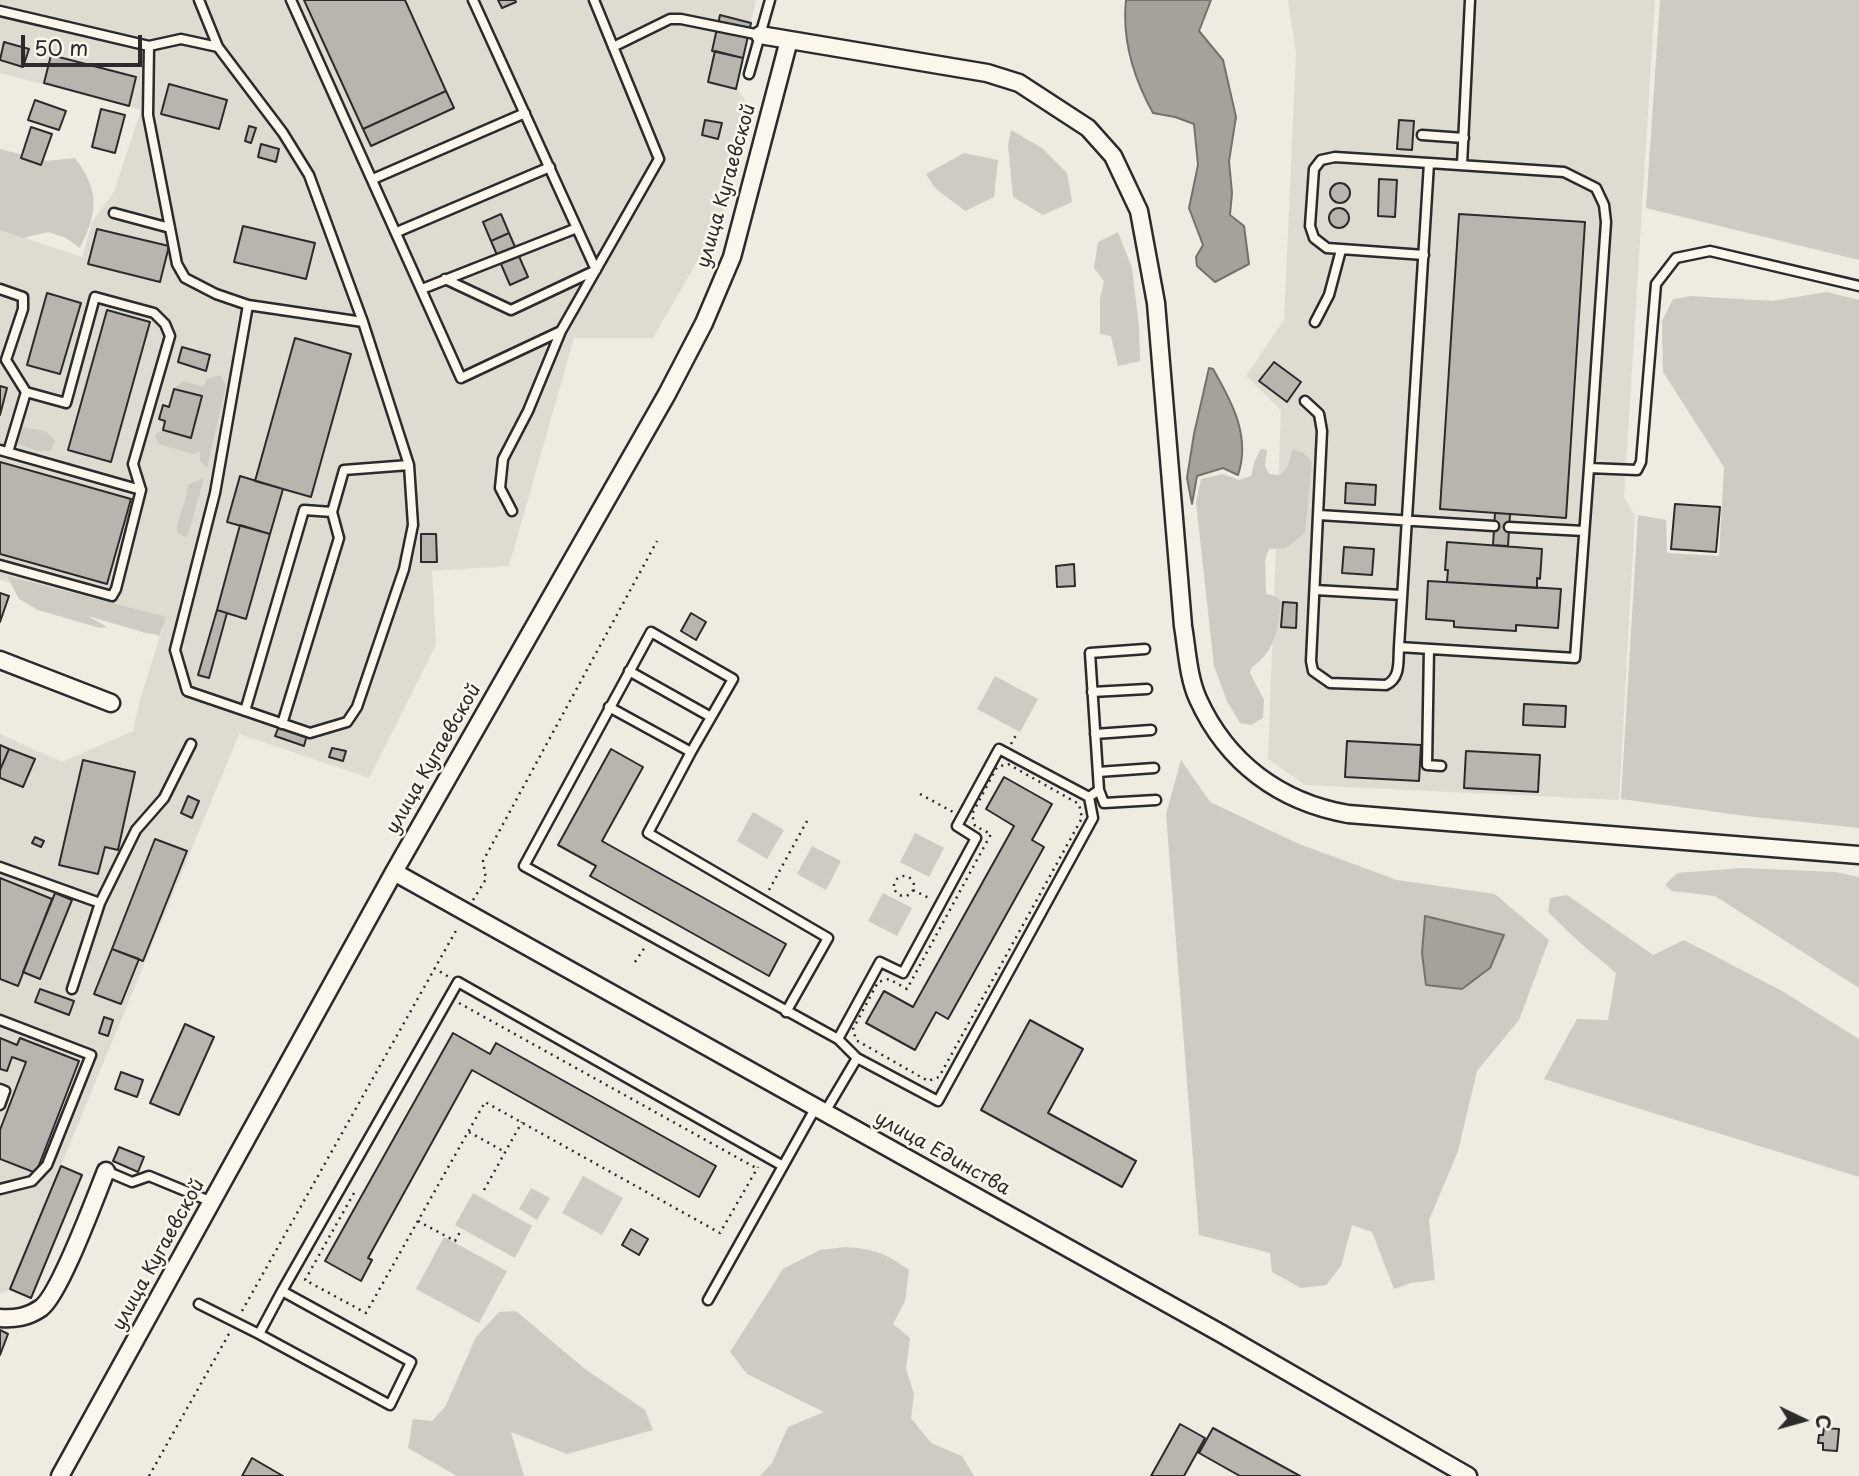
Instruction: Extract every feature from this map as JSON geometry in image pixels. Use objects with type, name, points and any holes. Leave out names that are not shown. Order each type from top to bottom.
[{"type":"street","points":[[760,35],[988,73],[1019,83],[1088,128],[1113,156],[1139,211],[1156,303],[1183,625],[1189,664],[1197,698],[1225,744],[1254,774],[1303,803],[1348,814],[1859,855]]},
{"type":"street","name":"улица Кугаевской","points":[[60,1476],[394,872],[667,394],[704,323],[732,257],[789,40]]},
{"type":"street","points":[[0,660],[111,703]]},
{"type":"street","name":"улица Единства","points":[[394,872],[1222,1334],[1459,1474]]},
{"type":"street","points":[[0,1318],[25,1317],[44,1307],[59,1283],[106,1171]]},
{"type":"lane","points":[[199,0],[218,47],[283,132],[309,175],[363,322],[409,465],[413,525],[404,569],[357,707],[347,722],[310,733],[187,691],[175,650],[215,493],[248,304]]},
{"type":"lane","points":[[291,0],[461,378],[561,331]]},
{"type":"lane","points":[[473,0],[596,270]]},
{"type":"lane","points":[[512,510],[500,488],[503,459],[528,411],[561,331],[659,159],[594,0]]},
{"type":"lane","points":[[749,74],[770,0]]},
{"type":"lane","points":[[1462,165],[1470,0]]},
{"type":"lane","points":[[0,11],[149,46],[181,39],[218,47]]},
{"type":"lane","points":[[613,47],[670,19],[760,35]]},
{"type":"lane","points":[[149,46],[148,115],[177,264],[185,278],[216,294],[248,304],[363,322]]},
{"type":"lane","points":[[373,179],[525,113]]},
{"type":"lane","points":[[1422,135],[1464,138]]},
{"type":"lane","points":[[1399,647],[1576,658],[1606,222],[1604,205],[1596,188],[1564,172],[1335,157],[1321,160],[1314,169],[1310,226],[1314,238],[1326,248],[1423,255]]},
{"type":"lane","points":[[1305,401],[1319,414],[1321,421],[1311,661],[1313,671],[1330,683],[1386,685],[1393,682],[1398,673],[1429,163]]},
{"type":"lane","points":[[397,232],[550,167]]},
{"type":"lane","points":[[114,213],[170,228]]},
{"type":"lane","points":[[422,289],[577,228]]},
{"type":"lane","points":[[1315,322],[1329,295],[1341,250]]},
{"type":"lane","points":[[1589,468],[1637,470],[1641,462],[1656,284],[1676,258],[1710,251],[1859,286]]},
{"type":"lane","points":[[445,279],[511,310],[596,270]]},
{"type":"lane","points":[[0,289],[23,297],[23,309],[6,360],[26,393],[66,403],[95,297],[154,313],[165,324],[170,337],[133,464],[141,490],[112,596],[0,565]]},
{"type":"lane","points":[[26,393],[4,451],[141,490]]},
{"type":"lane","points":[[282,724],[339,538],[332,512],[344,470],[409,465]]},
{"type":"lane","points":[[245,711],[304,510],[332,512]]},
{"type":"lane","points":[[1319,515],[1494,526]]},
{"type":"lane","points":[[1509,527],[1584,531]]},
{"type":"lane","points":[[1315,590],[1402,595]]},
{"type":"lane","points":[[786,1012],[828,938],[649,833],[733,679],[651,632],[524,866],[786,1012],[838,1039],[857,1058],[939,1101],[1093,818],[1089,797]]},
{"type":"lane","points":[[1145,649],[1090,653],[1099,790],[1104,803],[1156,800]]},
{"type":"lane","points":[[1429,649],[1427,765],[1441,766]]},
{"type":"lane","points":[[629,671],[711,718]]},
{"type":"lane","points":[[1092,692],[1147,689]]},
{"type":"lane","points":[[609,707],[691,752]]},
{"type":"lane","points":[[1095,734],[1151,730]]},
{"type":"lane","points":[[72,989],[100,902],[136,830],[163,798],[191,744]]},
{"type":"lane","points":[[838,1039],[880,962],[903,974],[976,838],[957,826],[999,749],[1089,797]]},
{"type":"lane","points":[[1098,772],[1154,768]]},
{"type":"lane","points":[[1089,797],[1099,790]]},
{"type":"lane","points":[[0,867],[100,902]]},
{"type":"lane","points":[[259,1334],[458,982],[783,1166]]},
{"type":"lane","points":[[0,1020],[91,1055],[47,1165],[33,1181],[0,1189]]},
{"type":"lane","points":[[708,1300],[783,1166],[857,1058]]},
{"type":"lane","points":[[0,1089],[5,1091],[0,1105]]},
{"type":"lane","points":[[106,1171],[132,1182],[149,1176],[212,1202]]},
{"type":"lane","points":[[199,1304],[390,1405],[411,1362],[282,1292]]},
{"type":"path","points":[[149,1476],[486,879],[483,861],[657,541]]},
{"type":"path","points":[[920,794],[962,817],[972,814],[997,767],[1008,764],[1079,804],[1082,818],[939,1077],[928,1081],[856,1040],[853,1029],[878,982],[889,979],[907,989],[991,834],[975,826],[972,814]]},
{"type":"path","points":[[764,901],[807,821]]},
{"type":"path","points":[[904,876],[911,879],[914,886],[910,893],[902,895],[894,885],[904,876]]},
{"type":"path","points":[[359,1183],[305,1279],[366,1313],[485,1102],[720,1233],[756,1167],[459,1003]]},
{"type":"path","points":[[484,1191],[522,1122]]},
{"type":"path","points":[[469,1132],[505,1152]]},
{"type":"path","points":[[418,1221],[455,1241],[460,1233]]},
{"type":"shaded area","points":[[0,0],[756,0],[736,88],[749,105],[721,220],[653,338],[574,338],[509,566],[432,571],[436,645],[369,778],[239,734],[10,1289],[0,1294],[0,734],[62,762],[133,731],[163,627],[0,580],[0,230],[82,257],[92,222],[114,192],[141,110],[0,73]]},
{"type":"shaded area","points":[[1126,0],[1211,0],[1199,31],[1223,60],[1236,117],[1229,161],[1232,193],[1230,215],[1244,226],[1249,264],[1215,282],[1197,266],[1196,257],[1203,245],[1189,208],[1198,165],[1194,124],[1153,113],[1131,58],[1126,29]]},
{"type":"shaded area","points":[[1288,0],[1655,0],[1624,497],[1635,516],[1619,800],[1305,785],[1268,759],[1281,410],[1246,376],[1284,320],[1296,53]]},
{"type":"shaded area","points":[[1660,0],[1859,0],[1859,260],[1646,208]]},
{"type":"shaded area","points":[[1011,130],[1042,148],[1067,173],[1072,202],[1043,215],[1013,197],[1008,145]]},
{"type":"shaded area","points":[[0,149],[47,161],[75,158],[89,181],[94,202],[90,223],[80,248],[66,238],[48,232],[23,238],[0,230]]},
{"type":"shaded area","points":[[964,153],[998,160],[994,197],[965,211],[935,188],[926,174]]},
{"type":"shaded area","points":[[1118,232],[1132,268],[1140,361],[1118,366],[1111,336],[1100,334],[1100,299],[1104,281],[1094,268],[1098,242]]},
{"type":"shaded area","points":[[1827,292],[1859,300],[1859,828],[1621,799],[1638,515],[1666,520],[1667,553],[1719,556],[1724,467],[1663,372],[1662,321],[1673,299],[1691,296],[1772,301]]},
{"type":"shaded area","points":[[1209,368],[1213,369],[1220,381],[1238,420],[1241,461],[1238,475],[1223,468],[1197,476],[1192,504],[1187,478]]},
{"type":"shaded area","points":[[220,375],[226,386],[207,468],[200,461],[200,452],[193,454],[158,444],[155,434],[163,430],[191,437],[202,396],[174,389],[183,381],[203,387],[207,379]]},
{"type":"shaded area","points":[[22,427],[45,431],[55,440],[51,451],[38,451],[18,444]]},
{"type":"shaded area","points":[[1261,449],[1267,450],[1265,466],[1269,474],[1280,475],[1287,468],[1293,449],[1303,453],[1312,462],[1305,533],[1286,548],[1269,549],[1265,560],[1266,594],[1275,596],[1281,602],[1274,639],[1266,655],[1252,667],[1250,673],[1264,700],[1263,718],[1251,725],[1240,723],[1227,701],[1214,666],[1196,502],[1201,479],[1223,474],[1239,480],[1251,476]]},
{"type":"shaded area","points":[[204,478],[187,538],[177,532],[188,485]]},
{"type":"shaded area","points":[[7,576],[166,617],[159,637],[88,616],[107,627],[100,628],[38,610],[19,599]]},
{"type":"shaded area","points":[[995,676],[1038,699],[1020,732],[977,709]]},
{"type":"shaded area","points":[[1181,760],[1210,802],[1299,844],[1397,880],[1495,894],[1549,940],[1519,1020],[1477,1071],[1458,1151],[1429,1220],[1435,1280],[1411,1283],[1394,1289],[1372,1232],[1352,1225],[1341,1266],[1326,1285],[1301,1288],[1272,1272],[1270,1253],[1199,1235],[1166,814]]},
{"type":"shaded area","points":[[753,812],[784,830],[767,859],[737,841]]},
{"type":"shaded area","points":[[915,833],[944,848],[929,877],[900,862]]},
{"type":"shaded area","points":[[812,846],[841,861],[826,890],[797,874]]},
{"type":"shaded area","points":[[1742,868],[1835,872],[1859,877],[1859,988],[1715,896],[1672,891],[1665,885],[1677,873]]},
{"type":"shaded area","points":[[883,893],[912,908],[897,936],[868,921]]},
{"type":"shaded area","points":[[1567,895],[1653,955],[1684,940],[1782,991],[1859,1039],[1859,1177],[1544,1079],[1577,1019],[1608,1020],[1616,973],[1548,912],[1550,898]]},
{"type":"shaded area","points":[[1425,916],[1504,935],[1490,968],[1462,989],[1426,985],[1422,953]]},
{"type":"shaded area","points":[[583,1176],[623,1198],[602,1235],[562,1213]]},
{"type":"shaded area","points":[[531,1188],[550,1198],[537,1220],[519,1209]]},
{"type":"shaded area","points":[[473,1193],[532,1226],[515,1258],[455,1225]]},
{"type":"shaded area","points":[[444,1237],[507,1271],[479,1323],[416,1289]]},
{"type":"shaded area","points":[[846,1247],[879,1253],[909,1270],[905,1301],[893,1324],[910,1338],[906,1369],[914,1394],[911,1418],[931,1443],[962,1456],[974,1476],[760,1476],[772,1463],[788,1427],[824,1412],[747,1374],[730,1352],[783,1269],[820,1250]]},
{"type":"shaded area","points":[[516,1311],[585,1369],[645,1410],[653,1430],[567,1454],[511,1432],[524,1476],[457,1476],[408,1448],[413,1419],[432,1421],[445,1407],[476,1337],[499,1312]]},
{"type":"building","points":[[304,0],[405,0],[446,91],[363,129]]},
{"type":"building","points":[[498,0],[515,0],[516,2],[502,8]]},
{"type":"building","points":[[720,15],[751,23],[743,58],[712,51]]},
{"type":"building","points":[[4,42],[29,49],[23,67],[0,60]]},
{"type":"building","points":[[715,51],[743,58],[736,89],[708,82]]},
{"type":"building","points":[[51,55],[136,77],[129,106],[44,83]]},
{"type":"building","points":[[169,84],[227,100],[219,129],[161,114]]},
{"type":"building","points":[[446,91],[454,108],[371,146],[363,129]]},
{"type":"building","points":[[35,100],[66,111],[59,130],[28,120]]},
{"type":"building","points":[[101,109],[125,115],[115,153],[92,147]]},
{"type":"building","points":[[705,120],[722,123],[718,139],[702,135]]},
{"type":"building","points":[[1399,120],[1414,121],[1412,150],[1397,149]]},
{"type":"building","points":[[249,126],[256,128],[251,143],[245,141]]},
{"type":"building","points":[[31,127],[52,134],[41,165],[21,158]]},
{"type":"building","points":[[261,144],[279,149],[276,162],[258,157]]},
{"type":"building","points":[[1379,179],[1397,180],[1395,217],[1378,216]]},
{"type":"building","points":[[1340,183],[1347,186],[1350,193],[1347,200],[1340,203],[1333,200],[1330,193],[1333,186]]},
{"type":"building","points":[[1339,208],[1346,211],[1349,218],[1346,225],[1339,228],[1332,225],[1329,218],[1332,211]]},
{"type":"building","points":[[501,214],[509,233],[491,241],[483,222]]},
{"type":"building","points":[[1459,214],[1585,222],[1566,518],[1440,509]]},
{"type":"building","points":[[243,226],[315,243],[306,279],[234,262]]},
{"type":"building","points":[[97,229],[169,246],[160,282],[88,264]]},
{"type":"building","points":[[509,233],[528,277],[510,285],[491,241]]},
{"type":"building","points":[[47,293],[81,303],[60,374],[27,365]]},
{"type":"building","points":[[107,310],[150,322],[111,462],[68,450]]},
{"type":"building","points":[[295,338],[351,354],[311,497],[255,481]]},
{"type":"building","points":[[182,347],[210,355],[206,371],[178,362]]},
{"type":"building","points":[[1274,362],[1301,382],[1287,402],[1259,381]]},
{"type":"building","points":[[0,386],[7,388],[0,415]]},
{"type":"building","points":[[174,389],[202,396],[191,438],[163,430],[165,421],[159,419],[163,405],[169,407]]},
{"type":"building","points":[[0,462],[131,499],[107,584],[0,554]]},
{"type":"building","points":[[240,476],[283,489],[270,534],[227,522]]},
{"type":"building","points":[[1346,483],[1376,485],[1375,505],[1345,503]]},
{"type":"building","points":[[1675,504],[1720,507],[1716,552],[1671,549]]},
{"type":"building","points":[[1495,513],[1510,514],[1508,546],[1493,545]]},
{"type":"building","points":[[240,525],[270,534],[246,619],[217,610]]},
{"type":"building","points":[[421,534],[436,534],[437,562],[421,562]]},
{"type":"building","points":[[1447,542],[1542,549],[1537,588],[1447,582]]},
{"type":"building","points":[[1344,547],[1374,549],[1372,575],[1342,573]]},
{"type":"building","points":[[1074,564],[1075,586],[1057,587],[1056,566]]},
{"type":"building","points":[[1428,581],[1561,589],[1558,628],[1516,625],[1516,631],[1454,627],[1454,621],[1426,619]]},
{"type":"building","points":[[0,593],[9,596],[0,622]]},
{"type":"building","points":[[1283,602],[1297,603],[1296,628],[1281,627]]},
{"type":"building","points":[[217,610],[227,613],[209,678],[198,675]]},
{"type":"building","points":[[691,613],[706,622],[696,640],[681,631]]},
{"type":"building","points":[[1524,704],[1566,706],[1565,727],[1523,725]]},
{"type":"building","points":[[279,726],[307,735],[304,746],[275,736]]},
{"type":"building","points":[[1347,741],[1421,745],[1419,781],[1345,777]]},
{"type":"building","points":[[0,745],[9,749],[0,770]]},
{"type":"building","points":[[332,748],[346,751],[343,761],[329,757]]},
{"type":"building","points":[[9,749],[35,759],[23,787],[0,778],[0,770]]},
{"type":"building","points":[[611,749],[643,767],[602,841],[786,944],[769,976],[590,876],[596,866],[558,845]]},
{"type":"building","points":[[1466,751],[1540,755],[1538,792],[1464,788]]},
{"type":"building","points":[[83,760],[135,772],[118,850],[105,847],[98,874],[59,865]]},
{"type":"building","points":[[1004,777],[1052,804],[1032,840],[1044,847],[948,1019],[936,1012],[915,1050],[866,1023],[884,991],[913,1007],[1014,826],[986,809]]},
{"type":"building","points":[[188,796],[199,801],[192,818],[181,813]]},
{"type":"building","points":[[35,837],[44,841],[41,847],[32,843]]},
{"type":"building","points":[[155,839],[187,851],[143,961],[112,949]]},
{"type":"building","points":[[0,878],[52,899],[18,986],[0,979]]},
{"type":"building","points":[[55,893],[72,900],[40,979],[23,972]]},
{"type":"building","points":[[112,949],[139,959],[121,1004],[94,994]]},
{"type":"building","points":[[40,989],[74,1001],[69,1015],[35,1002]]},
{"type":"building","points":[[104,1017],[113,1020],[108,1036],[99,1033]]},
{"type":"building","points":[[1030,1020],[1083,1049],[1048,1113],[1136,1161],[1122,1187],[981,1110]]},
{"type":"building","points":[[185,1024],[214,1037],[179,1115],[150,1103]]},
{"type":"building","points":[[453,1033],[490,1054],[496,1043],[716,1166],[699,1197],[472,1070],[368,1258],[372,1260],[361,1281],[325,1261]]},
{"type":"building","points":[[0,1038],[17,1045],[20,1038],[79,1061],[36,1173],[0,1159],[0,1130],[26,1062],[12,1057],[7,1071],[0,1069]]},
{"type":"building","points":[[121,1072],[143,1080],[137,1097],[115,1089]]},
{"type":"building","points":[[119,1147],[144,1157],[138,1172],[113,1161]]},
{"type":"building","points":[[61,1166],[82,1175],[31,1298],[10,1289]]},
{"type":"building","points":[[631,1229],[648,1239],[639,1255],[622,1245]]},
{"type":"building","points":[[0,1330],[8,1334],[0,1355]]},
{"type":"building","points":[[1180,1424],[1205,1438],[1184,1476],[1151,1476]]},
{"type":"building","points":[[1213,1428],[1300,1476],[1240,1476],[1199,1453]]},
{"type":"building","points":[[1824,1428],[1839,1429],[1837,1451],[1823,1450],[1823,1443],[1818,1443]]},
{"type":"building","points":[[252,1458],[283,1476],[242,1476]]}]
